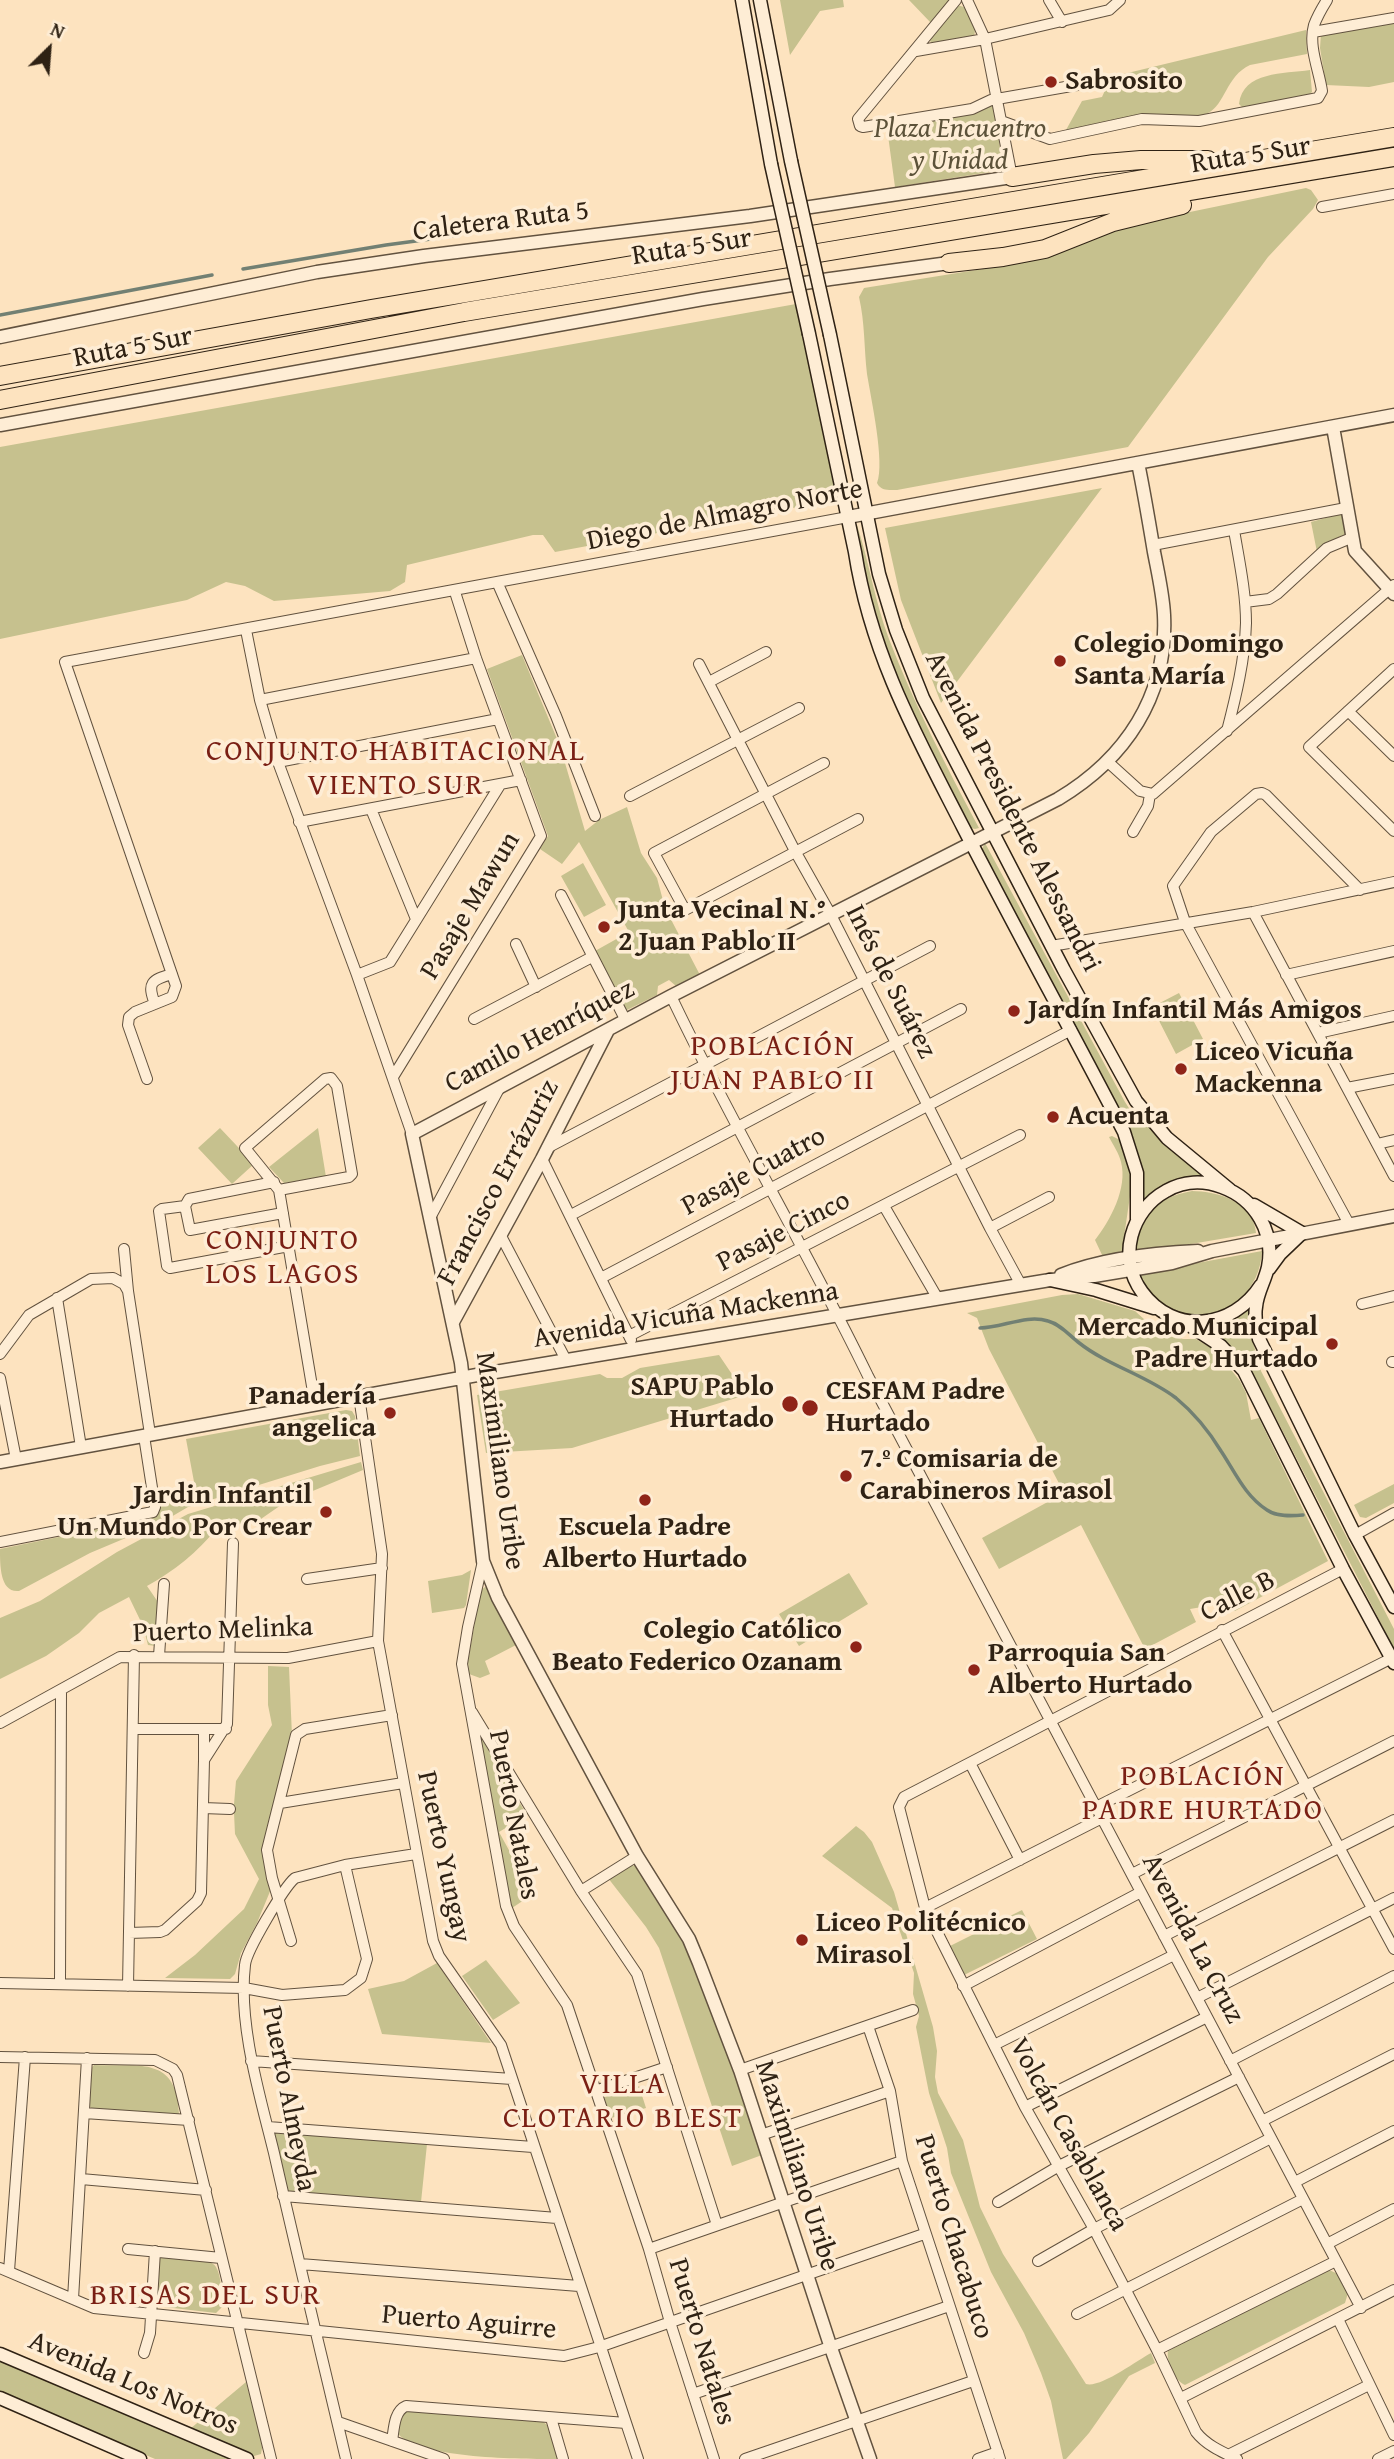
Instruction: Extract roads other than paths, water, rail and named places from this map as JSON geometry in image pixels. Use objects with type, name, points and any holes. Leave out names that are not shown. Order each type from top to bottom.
[{"type":"highway","name":"Ruta 5 Sur","points":[[0,376],[371,309],[1394,137]]},
{"type":"highway","points":[[1012,177],[1094,163],[1198,161],[1348,146]]},
{"type":"highway","name":"Ruta 5 Sur","points":[[0,400],[464,312],[1317,172],[1394,157]]},
{"type":"highway","points":[[949,263],[1003,257],[1045,248],[1113,222],[1317,172]]},
{"type":"street","points":[[956,0],[858,119],[858,123],[863,127],[972,109],[997,99],[1077,85]]},
{"type":"street","points":[[967,0],[985,39],[1012,177]]},
{"type":"street","points":[[1049,0],[1062,22]]},
{"type":"street","points":[[1001,121],[1050,139],[1142,119],[1199,121],[1318,98],[1322,91],[1312,41],[1314,24],[1327,0]]},
{"type":"street","points":[[743,2],[760,1]]},
{"type":"street","name":"Avenida Presidente Alessandri","points":[[760,1],[866,514],[887,602],[909,664],[939,731],[1051,946],[1140,1107],[1175,1145],[1245,1199],[1258,1214],[1268,1239],[1269,1254],[1255,1311],[1261,1346],[1394,1607]]},
{"type":"street","points":[[916,51],[1062,22],[1109,10],[1117,1]]},
{"type":"street","name":"Avenida Presidente Alessandri","points":[[743,2],[771,164],[848,517],[860,587],[882,659],[915,734],[1125,1132],[1133,1153],[1138,1184],[1137,1219],[1130,1239],[1131,1264]]},
{"type":"street","points":[[1313,32],[1394,18]]},
{"type":"street","name":"Caletera Ruta 5","points":[[0,337],[317,272],[424,256],[750,216],[1012,177]]},
{"type":"street","points":[[1322,207],[1394,194]]},
{"type":"street","points":[[0,425],[690,301],[949,263]]},
{"type":"street","name":"Diego de Almagro Norte","points":[[172,974],[65,662],[455,592],[1394,415]]},
{"type":"street","points":[[1133,832],[1148,806],[1150,794],[1392,590],[1356,556],[1333,427]]},
{"type":"street","name":"Camilo Henríquez","points":[[412,1134],[625,1019],[1074,789],[1108,762],[1138,723],[1160,663],[1164,615],[1138,463]]},
{"type":"street","points":[[1153,545],[1346,508]]},
{"type":"street","points":[[1227,731],[1244,648],[1245,602],[1234,530]]},
{"type":"street","points":[[1245,602],[1277,594],[1327,548],[1352,538]]},
{"type":"street","points":[[498,584],[596,816]]},
{"type":"street","name":"Pasaje Mawun","points":[[393,1077],[540,841],[541,831],[476,658],[455,592]]},
{"type":"street","name":"Maximiliano Uribe","points":[[246,630],[260,700],[278,762],[357,975],[412,1134],[464,1377],[483,1561],[498,1598],[637,1856],[689,1939],[740,2070],[870,2459]]},
{"type":"street","points":[[709,682],[766,652]]},
{"type":"street","points":[[260,700],[476,658]]},
{"type":"street","name":"Inés de Suárez","points":[[699,664],[1021,1285]]},
{"type":"street","points":[[1392,674],[1309,747],[1394,831]]},
{"type":"street","points":[[630,796],[799,708]]},
{"type":"street","points":[[1348,711],[1394,756]]},
{"type":"street","points":[[278,762],[498,719]]},
{"type":"street","points":[[1108,762],[1140,791],[1150,794]]},
{"type":"street","points":[[824,763],[654,853],[685,910],[858,819]]},
{"type":"street","points":[[299,822],[521,780]]},
{"type":"street","points":[[357,975],[390,962],[500,785]]},
{"type":"street","points":[[1349,1224],[1185,922],[1174,883],[1211,832],[1256,794],[1262,793],[1360,890]]},
{"type":"street","points":[[371,809],[416,919]]},
{"type":"street","points":[[1051,946],[1253,912],[1394,882]]},
{"type":"street","points":[[561,895],[625,1019]]},
{"type":"street","points":[[1253,912],[1394,1176]]},
{"type":"street","points":[[516,944],[536,987]]},
{"type":"street","points":[[635,1349],[544,1154],[704,1065],[930,946]]},
{"type":"street","points":[[1286,975],[1394,951]]},
{"type":"street","points":[[474,1019],[592,957]]},
{"type":"street","points":[[147,1079],[128,1020],[132,1013],[170,999],[175,994],[176,986],[172,974],[161,977],[151,985],[155,1004]]},
{"type":"street","name":"Avenida La Cruz","points":[[671,996],[704,1065],[1361,2308]]},
{"type":"street","points":[[571,1215],[961,1009]]},
{"type":"street","points":[[1318,1033],[1394,1016]]},
{"type":"street","name":"Francisco Errázuriz","points":[[453,1322],[608,1030]]},
{"type":"street","name":"Pasaje Cuatro","points":[[601,1278],[1071,1030]]},
{"type":"street","points":[[283,1213],[190,1230],[185,1206],[189,1199],[277,1186],[349,1177],[352,1174],[337,1086],[334,1080],[329,1078],[245,1148],[277,1186],[283,1213],[289,1247],[315,1404]]},
{"type":"street","points":[[1347,1088],[1394,1079]]},
{"type":"street","points":[[430,1218],[500,1086]]},
{"type":"street","name":"Pasaje Cinco","points":[[629,1336],[1020,1135]]},
{"type":"street","points":[[1377,1144],[1394,1140]]},
{"type":"street","name":"Avenida Presidente Alessandri","points":[[1137,1219],[1156,1196],[1183,1184],[1212,1183],[1230,1190]]},
{"type":"street","points":[[990,1228],[1049,1197]]},
{"type":"street","points":[[1180,1319],[1200,1322],[1231,1314],[1249,1302],[1280,1254],[1302,1233],[1245,1199]]},
{"type":"street","points":[[185,1206],[159,1211],[167,1266],[170,1268],[289,1247]]},
{"type":"street","points":[[884,1206],[938,1299]]},
{"type":"street","name":"Avenida Vicuña Mackenna","points":[[0,1462],[464,1377],[1050,1280],[1094,1276],[1164,1253],[1212,1251],[1394,1216]]},
{"type":"street","points":[[501,1236],[566,1360]]},
{"type":"street","points":[[0,1542],[153,1512],[155,1507],[124,1249]]},
{"type":"street","points":[[1131,1264],[1141,1291],[1161,1311]]},
{"type":"street","points":[[0,1354],[25,1319],[91,1279],[113,1278],[124,1284],[128,1291]]},
{"type":"street","points":[[1050,1280],[1096,1290],[1180,1319],[1221,1346],[1244,1371],[1343,1569],[1393,1660],[1096,1807]]},
{"type":"street","points":[[1362,1304],[1394,1296]]},
{"type":"street","points":[[57,1298],[81,1447]]},
{"type":"street","points":[[0,1378],[16,1459]]},
{"type":"street","name":"Puerto Yungay","points":[[359,1396],[382,1568],[378,1641],[435,1948],[500,2045],[638,2459]]},
{"type":"street","points":[[1355,1535],[1394,1513]]},
{"type":"street","points":[[204,1759],[226,1729],[233,1543]]},
{"type":"street","name":"Puerto Natales","points":[[483,1561],[468,1627],[463,1664],[506,1906],[514,1926],[567,2005],[649,2249],[714,2459]]},
{"type":"street","points":[[307,1579],[382,1568]]},
{"type":"street","name":"Calle B","points":[[899,1807],[904,1797],[1343,1569]]},
{"type":"street","points":[[159,1656],[164,1584]]},
{"type":"street","points":[[1222,1630],[1394,1950]]},
{"type":"street","name":"Puerto Melinka","points":[[0,1723],[120,1657],[288,1658],[378,1641]]},
{"type":"street","points":[[128,1986],[134,1656]]},
{"type":"street","points":[[60,1984],[61,1690]]},
{"type":"street","points":[[469,1707],[581,1891],[637,1974],[717,2225]]},
{"type":"street","points":[[291,1941],[278,1900],[267,1850],[298,1731],[392,1715]]},
{"type":"street","points":[[133,1729],[226,1729]]},
{"type":"street","points":[[129,1933],[160,1932],[197,1901],[202,1886],[204,1729]]},
{"type":"street","points":[[1132,1874],[1394,1741]]},
{"type":"street","points":[[970,1763],[1020,1860]]},
{"type":"street","points":[[280,1803],[403,1783]]},
{"type":"street","name":"Volcán Casablanca","points":[[899,1807],[926,1908],[963,1986],[1025,2107],[1126,2289],[1201,2439],[1232,2457]]},
{"type":"street","points":[[203,1808],[230,1809]]},
{"type":"street","points":[[926,1908],[1102,1818]]},
{"type":"street","points":[[1164,1936],[1394,1820]]},
{"type":"street","name":"Puerto Almeyda","points":[[346,2459],[251,2061],[244,1988],[246,1959],[278,1900],[295,1878],[345,1865],[416,1854]]},
{"type":"street","points":[[581,1891],[637,1856]]},
{"type":"street","points":[[0,1983],[244,1988],[282,1995],[345,1990],[358,1981],[364,1972],[367,1959],[345,1865]]},
{"type":"street","points":[[963,1986],[1141,1892]]},
{"type":"street","points":[[1197,1997],[1394,1898]]},
{"type":"street","points":[[994,2045],[1174,1955]]},
{"type":"street","points":[[1230,2061],[1394,1976]]},
{"type":"street","points":[[740,2070],[913,2010]]},
{"type":"street","points":[[1025,2107],[1207,2017]]},
{"type":"street","name":"Puerto Chacabuco","points":[[868,2026],[890,2091],[902,2161],[924,2234],[999,2456]]},
{"type":"street","points":[[1262,2121],[1394,2054]]},
{"type":"street","points":[[0,2057],[155,2060],[167,2065],[177,2075],[271,2459]]},
{"type":"street","points":[[5,2269],[25,2057]]},
{"type":"street","points":[[73,2299],[87,2058]]},
{"type":"street","points":[[251,2061],[512,2078]]},
{"type":"street","points":[[595,2091],[667,2067]]},
{"type":"street","points":[[998,2202],[1059,2166],[1239,2077]]},
{"type":"street","points":[[761,2135],[890,2091]]},
{"type":"street","points":[[84,2113],[189,2120]]},
{"type":"street","points":[[268,2127],[533,2147]]},
{"type":"street","points":[[1294,2182],[1394,2131]]},
{"type":"street","points":[[1038,2261],[1094,2229],[1271,2138]]},
{"type":"street","points":[[649,2249],[902,2161]]},
{"type":"street","points":[[81,2179],[206,2190]]},
{"type":"street","points":[[283,2196],[557,2218]]},
{"type":"street","points":[[1077,2314],[1303,2199]]},
{"type":"street","points":[[1327,2244],[1394,2209]]},
{"type":"street","name":"Puerto Aguirre","points":[[5,2269],[94,2308],[564,2356],[599,2347],[924,2234]]},
{"type":"street","points":[[128,2249],[221,2258]]},
{"type":"street","points":[[144,2353],[150,2333],[155,2251]]},
{"type":"street","points":[[1157,2350],[1336,2260]]},
{"type":"street","points":[[300,2264],[579,2286]]},
{"type":"street","points":[[1181,2398],[1394,2290]]},
{"type":"street","points":[[693,2394],[949,2306]]},
{"type":"street","points":[[1338,2319],[1394,2435]]},
{"type":"street","name":"Avenida Los Notros","points":[[0,2354],[247,2459]]},
{"type":"street","points":[[745,2459],[973,2381]]},
{"type":"street","points":[[1232,2457],[1369,2385]]},
{"type":"street","points":[[0,2398],[141,2459]]},
{"type":"street","points":[[392,2441],[397,2413],[406,2406],[626,2423]]},
{"type":"street","points":[[551,2418],[564,2459]]},
{"type":"street","points":[[338,2423],[444,2459]]},
{"type":"street","points":[[1378,2459],[1394,2451]]},
{"type":"street","points":[[978,2459],[999,2456]]},
{"type":"waterway","points":[[243,269],[453,236]]},
{"type":"waterway","points":[[0,315],[212,275]]},
{"type":"waterway","points":[[980,1328],[1031,1319],[1040,1319],[1056,1325],[1090,1350],[1176,1398],[1195,1416],[1217,1444],[1241,1483],[1259,1504],[1275,1514],[1303,1515]]},
{"type":"place","name":"Sabrosito","points":[[1051,82]]},
{"type":"place","name":"Colegio Domingo Santa María","points":[[1060,661]]},
{"type":"place","name":"Junta Vecinal N.° 2 Juan Pablo II","points":[[604,927]]},
{"type":"place","name":"Jardín Infantil Más Amigos","points":[[1014,1011]]},
{"type":"place","name":"Liceo Vicuña Mackenna","points":[[1181,1069]]},
{"type":"place","name":"Acuenta","points":[[1053,1117]]},
{"type":"place","name":"Mercado Municipal Padre Hurtado","points":[[1332,1344]]},
{"type":"place","name":"SAPU Pablo Hurtado","points":[[790,1404]]},
{"type":"place","name":"CESFAM Padre Hurtado","points":[[810,1408]]},
{"type":"place","name":"Panadería angelica","points":[[390,1413]]},
{"type":"place","name":"7.º Comisaria de Carabineros Mirasol","points":[[846,1476]]},
{"type":"place","name":"Escuela Padre Alberto Hurtado","points":[[645,1500]]},
{"type":"place","name":"Jardin Infantil Un Mundo Por Crear","points":[[326,1512]]},
{"type":"place","name":"Colegio Católico Beato Federico Ozanam","points":[[856,1647]]},
{"type":"place","name":"Parroquia San Alberto Hurtado","points":[[974,1670]]},
{"type":"place","name":"Liceo Politécnico Mirasol","points":[[802,1940]]},
{"type":"district","name":"CONJUNTO HABITACIONAL VIENTO SUR","points":[[396,769]]},
{"type":"district","name":"POBLACIÓN JUAN PABLO II","points":[[773,1064]]},
{"type":"district","name":"CONJUNTO LOS LAGOS","points":[[283,1258]]},
{"type":"district","name":"POBLACIÓN PADRE HURTADO","points":[[1203,1794]]},
{"type":"district","name":"VILLA CLOTARIO BLEST","points":[[623,2102]]},
{"type":"district","name":"BRISAS DEL SUR","points":[[206,2296]]},
{"type":"park label","name":"Plaza Encuentro y Unidad","points":[[960,146]]}]
